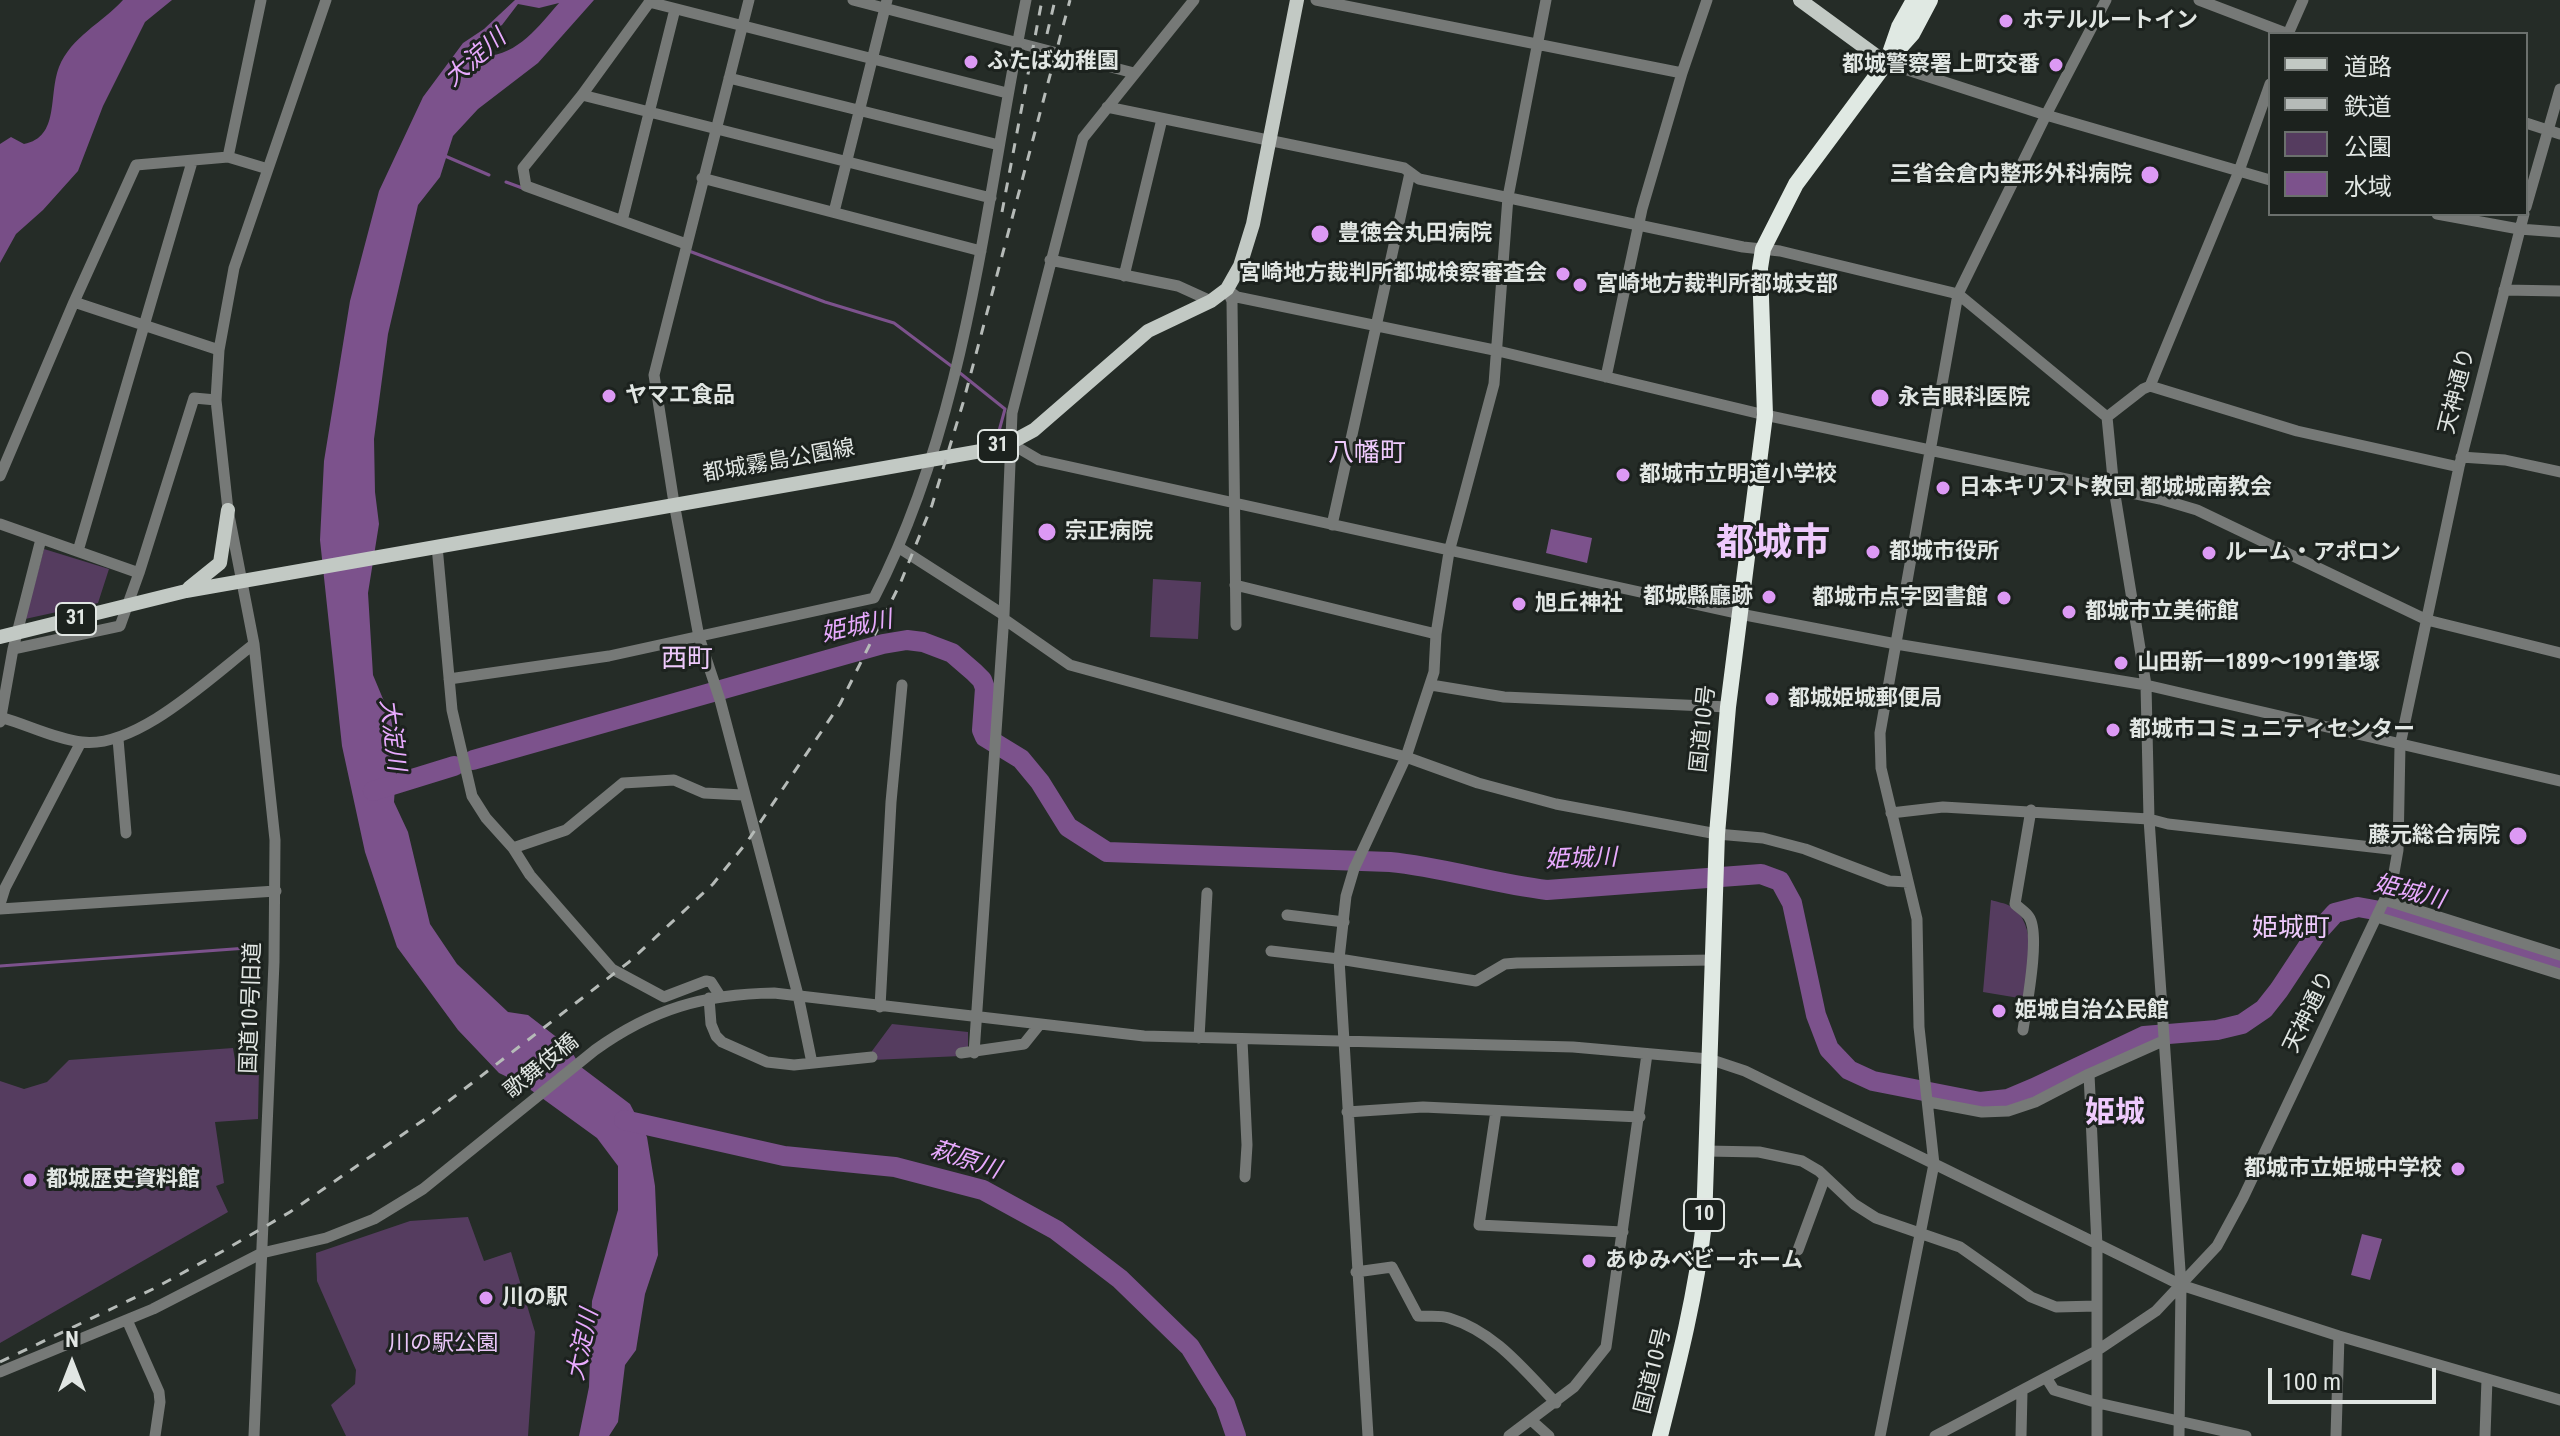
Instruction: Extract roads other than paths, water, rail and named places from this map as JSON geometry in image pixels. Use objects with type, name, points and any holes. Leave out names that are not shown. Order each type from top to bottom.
[{"type":"highway","name":"国道10号","points":[[1886,63],[1899,27],[1914,0]]},
{"type":"highway","name":"国道10号","points":[[1660,1436],[1698,1276],[1704,1223],[1717,834],[1728,707],[1765,415],[1760,268],[1763,249],[1796,184],[1886,63],[1912,34],[1930,0]]},
{"type":"main road","name":"都城霧島公園線","points":[[0,637],[186,591],[1010,443],[1034,430],[1148,331],[1211,301],[1227,289],[1240,266],[1253,224],[1297,0]]},
{"type":"main road","points":[[1800,0],[1886,63]]},
{"type":"main road","points":[[186,591],[220,563],[228,510]]},
{"type":"street","points":[[228,157],[261,0]]},
{"type":"street","name":"国道10号旧道","points":[[254,1436],[276,891],[270,777],[254,644],[228,510],[216,400],[219,350],[234,268],[326,0]]},
{"type":"street","points":[[749,0],[654,375],[699,637],[720,700],[798,995],[812,1063]]},
{"type":"street","points":[[853,0],[886,4],[1134,73]]},
{"type":"street","points":[[449,679],[609,656],[874,598],[898,547],[931,458],[954,368],[981,251],[1026,0]]},
{"type":"street","points":[[1040,1024],[1024,1044],[967,1053],[975,1015],[996,736],[1012,413],[1083,138],[1194,0]]},
{"type":"street","points":[[1316,0],[1682,73]]},
{"type":"street","points":[[1368,1436],[1339,959],[1346,896],[1354,869],[1406,757],[1431,685],[1449,552],[1494,384],[1494,350],[1508,197],[1546,0]]},
{"type":"street","points":[[1606,377],[1638,224],[1682,73],[1707,0]]},
{"type":"street","points":[[1880,1436],[1934,1164],[1919,1027],[1917,919],[1881,768],[1880,733],[1958,294],[2106,0]]},
{"type":"street","points":[[2199,0],[2283,32]]},
{"type":"street","points":[[2289,32],[2303,0]]},
{"type":"street","points":[[685,248],[526,186],[523,168],[582,95],[650,1],[1007,93]]},
{"type":"street","points":[[834,212],[886,4]]},
{"type":"street","points":[[622,221],[675,9]]},
{"type":"street","points":[[1886,63],[2046,115],[2268,179]]},
{"type":"street","points":[[729,78],[999,145]]},
{"type":"street","points":[[2528,202],[2554,133],[2560,89]]},
{"type":"street","points":[[2150,386],[2239,171],[2268,90]]},
{"type":"street","points":[[582,95],[991,198]]},
{"type":"street","points":[[1107,107],[1404,168],[1419,179],[1763,249],[1958,294],[2107,417],[2114,489],[2146,685],[2149,819],[2181,1285],[2179,1436]]},
{"type":"street","points":[[1124,276],[1162,119]]},
{"type":"street","points":[[2528,124],[2554,133]]},
{"type":"street","points":[[0,476],[136,165],[228,157],[268,169]]},
{"type":"street","points":[[78,551],[192,162]]},
{"type":"street","points":[[1332,525],[1410,173]]},
{"type":"street","points":[[702,178],[981,251]]},
{"type":"street","points":[[2448,216],[2519,229],[2560,232]]},
{"type":"street","name":"天神通り","points":[[1935,1436],[1947,1433],[2047,1379],[2156,1311],[2217,1246],[2243,1198],[2392,884],[2398,850],[2400,745],[2460,462],[2523,216]]},
{"type":"street","points":[[1050,260],[1178,286],[1211,301]]},
{"type":"street","points":[[1227,289],[1237,297],[1494,350],[1765,415],[2114,489],[2197,510],[2427,620],[2560,653]]},
{"type":"street","points":[[1227,289],[1232,301],[1236,625]]},
{"type":"street","points":[[2504,290],[2560,291]]},
{"type":"street","points":[[74,302],[219,350]]},
{"type":"street","points":[[2107,417],[2150,386],[2297,431],[2460,462],[2505,460],[2560,472]]},
{"type":"street","points":[[13,649],[120,626],[194,398],[216,400]]},
{"type":"street","points":[[1010,443],[1039,460],[1449,552],[1896,644],[2146,685],[2560,781]]},
{"type":"street","points":[[0,524],[139,573]]},
{"type":"street","points":[[41,539],[13,649],[1,719],[81,742],[118,739],[165,713],[254,644]]},
{"type":"street","points":[[432,547],[452,710],[472,796],[530,875],[612,969],[664,997],[706,981],[711,982],[714,997],[711,1024],[722,1042],[780,1065],[872,1057]]},
{"type":"street","points":[[898,547],[1070,665],[1406,757],[1478,783],[1556,804],[1717,834],[1763,838],[1805,849],[1889,881],[1908,882]]},
{"type":"street","points":[[1235,585],[1436,634]]},
{"type":"street","points":[[880,1007],[891,802],[902,685]]},
{"type":"street","points":[[1431,685],[1504,697],[1728,707]]},
{"type":"street","points":[[118,739],[126,833]]},
{"type":"street","points":[[81,742],[2,889],[0,907],[276,891]]},
{"type":"street","points":[[513,848],[566,830],[623,783],[674,780],[704,793],[743,795]]},
{"type":"street","points":[[1891,813],[1943,807],[2031,810],[2149,819],[2168,824],[2398,850]]},
{"type":"street","points":[[2023,1030],[2032,977],[2032,924],[2029,916],[2015,904],[2031,810]]},
{"type":"street","points":[[1199,1038],[1207,893]]},
{"type":"street","points":[[2384,902],[2560,955]]},
{"type":"street","points":[[1287,915],[1344,922]]},
{"type":"street","points":[[2377,917],[2560,974]]},
{"type":"street","points":[[1271,951],[1476,981],[1505,964],[1713,960]]},
{"type":"street","points":[[714,997],[774,993],[798,995],[1144,1036],[1573,1047],[1709,1059],[1745,1071],[2181,1285],[2339,1336],[2560,1400]]},
{"type":"street","name":"歌舞伎橋","points":[[0,1372],[127,1320],[262,1253],[326,1238],[374,1219],[423,1189],[619,1033],[667,1009],[714,997]]},
{"type":"street","points":[[1242,1040],[1247,1145],[1245,1177]]},
{"type":"street","points":[[1929,1101],[1982,1112],[2008,1111],[2035,1102],[2163,1041]]},
{"type":"street","points":[[1509,1436],[1574,1387],[1606,1347],[1647,1054]]},
{"type":"street","points":[[2089,1074],[2097,1246],[2097,1436]]},
{"type":"street","points":[[1347,1112],[1423,1107],[1640,1117]]},
{"type":"street","points":[[1496,1111],[1479,1225],[1623,1232]]},
{"type":"street","points":[[1706,1151],[1759,1152],[1802,1161],[1876,1218],[1960,1247],[2031,1297],[2056,1307],[2097,1306]]},
{"type":"street","points":[[1798,1250],[1825,1177]]},
{"type":"street","points":[[1356,1272],[1392,1267],[1418,1316],[1446,1317],[1479,1331],[1507,1352],[1556,1403]]},
{"type":"street","points":[[127,1320],[159,1392],[155,1436]]},
{"type":"street","points":[[2336,1436],[2339,1336]]},
{"type":"street","points":[[2047,1379],[2054,1390],[2098,1403],[2246,1436]]},
{"type":"street","points":[[2485,1436],[2487,1379]]},
{"type":"street","points":[[2021,1436],[2022,1392]]},
{"type":"street","points":[[1531,1420],[1549,1436]]},
{"type":"water","name":"大淀川","points":[[515,0],[594,0],[538,63],[478,109],[453,136],[440,177],[418,205],[388,334],[374,439],[379,524],[368,593],[373,675],[391,718],[397,757],[394,802],[408,832],[430,924],[457,964],[508,1012],[528,1015],[568,1046],[581,1067],[630,1104],[647,1137],[655,1186],[658,1255],[645,1294],[636,1350],[625,1365],[618,1422],[609,1436],[579,1436],[589,1387],[592,1301],[618,1210],[618,1166],[597,1138],[524,1085],[499,1073],[458,1030],[397,947],[365,852],[342,746],[320,540],[324,461],[350,301],[379,191],[423,97],[463,43],[484,29]],"holes":[[[559,3],[518,45],[508,51],[485,56],[484,36],[502,25],[518,4],[539,8]]]},
{"type":"water","points":[[1551,529],[1592,538],[1587,563],[1546,553]]},
{"type":"water","points":[[2362,1234],[2382,1239],[2370,1280],[2351,1275]]},
{"type":"waterway","points":[[445,156],[489,175]]},
{"type":"waterway","points":[[506,182],[525,189]]},
{"type":"waterway","points":[[689,251],[825,302],[894,323],[954,368]]},
{"type":"waterway","points":[[960,373],[1005,409],[999,431]]},
{"type":"waterway","name":"姫城川","points":[[473,760],[883,644],[907,640],[923,642],[952,653],[982,680],[985,688],[982,730],[985,737],[1021,759],[1040,782],[1068,827],[1107,852],[1390,862],[1547,890],[1761,874],[1780,881],[1792,903],[1816,1015],[1829,1049],[1849,1070],[1873,1081],[1980,1102],[2008,1099],[2144,1036],[2217,1030],[2242,1024],[2264,1009],[2316,934],[2335,913],[2358,907],[2402,915],[2560,965]]},
{"type":"waterway","name":"姫城川","points":[[373,791],[454,766]]},
{"type":"waterway","points":[[0,966],[261,947]]},
{"type":"waterway","name":"萩原川","points":[[624,1120],[784,1156],[895,1167],[983,1190],[1056,1230],[1120,1279],[1190,1347],[1225,1404],[1236,1436]]},
{"type":"railway","points":[[1002,212],[1042,0]]},
{"type":"railway","points":[[1047,34],[1055,0]]},
{"type":"railway","points":[[0,1362],[153,1289],[223,1251],[290,1212],[428,1117],[629,962],[713,884],[747,842],[840,704],[900,584],[932,505],[963,403],[1070,0]]},
{"type":"place","name":"ホテルルートイン","points":[[2006,21]]},
{"type":"place","name":"ふたば幼稚園","points":[[971,62]]},
{"type":"place","name":"都城警察署上町交番","points":[[2056,65]]},
{"type":"place","name":"三省会倉内整形外科病院","points":[[2150,175]]},
{"type":"place","name":"豊徳会丸田病院","points":[[1320,234]]},
{"type":"place","name":"宮崎地方裁判所都城検察審査会","points":[[1563,274]]},
{"type":"place","name":"宮崎地方裁判所都城支部","points":[[1580,285]]},
{"type":"place","name":"ヤマエ食品","points":[[609,396]]},
{"type":"place","name":"永吉眼科医院","points":[[1880,398]]},
{"type":"place","name":"都城市立明道小学校","points":[[1623,475]]},
{"type":"place","name":"日本キリスト教団 都城城南教会","points":[[1943,488]]},
{"type":"place","name":"宗正病院","points":[[1047,532]]},
{"type":"place","name":"都城市役所","points":[[1873,552]]},
{"type":"place","name":"ルーム・アポロン","points":[[2209,553]]},
{"type":"place","name":"都城縣廳跡","points":[[1769,597]]},
{"type":"place","name":"都城市点字図書館","points":[[2004,598]]},
{"type":"place","name":"旭丘神社","points":[[1519,604]]},
{"type":"place","name":"都城市立美術館","points":[[2069,612]]},
{"type":"place","name":"山田新一1899～1991筆塚","points":[[2121,663]]},
{"type":"place","name":"都城姫城郵便局","points":[[1772,699]]},
{"type":"place","name":"都城市コミュニティセンター","points":[[2113,730]]},
{"type":"place","name":"藤元総合病院","points":[[2518,836]]},
{"type":"place","name":"姫城自治公民館","points":[[1999,1011]]},
{"type":"place","name":"都城市立姫城中学校","points":[[2458,1169]]},
{"type":"place","name":"都城歴史資料館","points":[[30,1180]]},
{"type":"place","name":"あゆみベビーホーム","points":[[1589,1261]]},
{"type":"place","name":"川の駅","points":[[486,1298]]},
{"type":"district","name":"八幡町","points":[[1367,454]]},
{"type":"district","name":"都城市","points":[[1773,545]]},
{"type":"district","name":"西町","points":[[687,660]]},
{"type":"district","name":"姫城町","points":[[2291,929]]},
{"type":"district","name":"姫城","points":[[2115,1114]]},
{"type":"park label","name":"川の駅公園","points":[[443,1344]]}]
